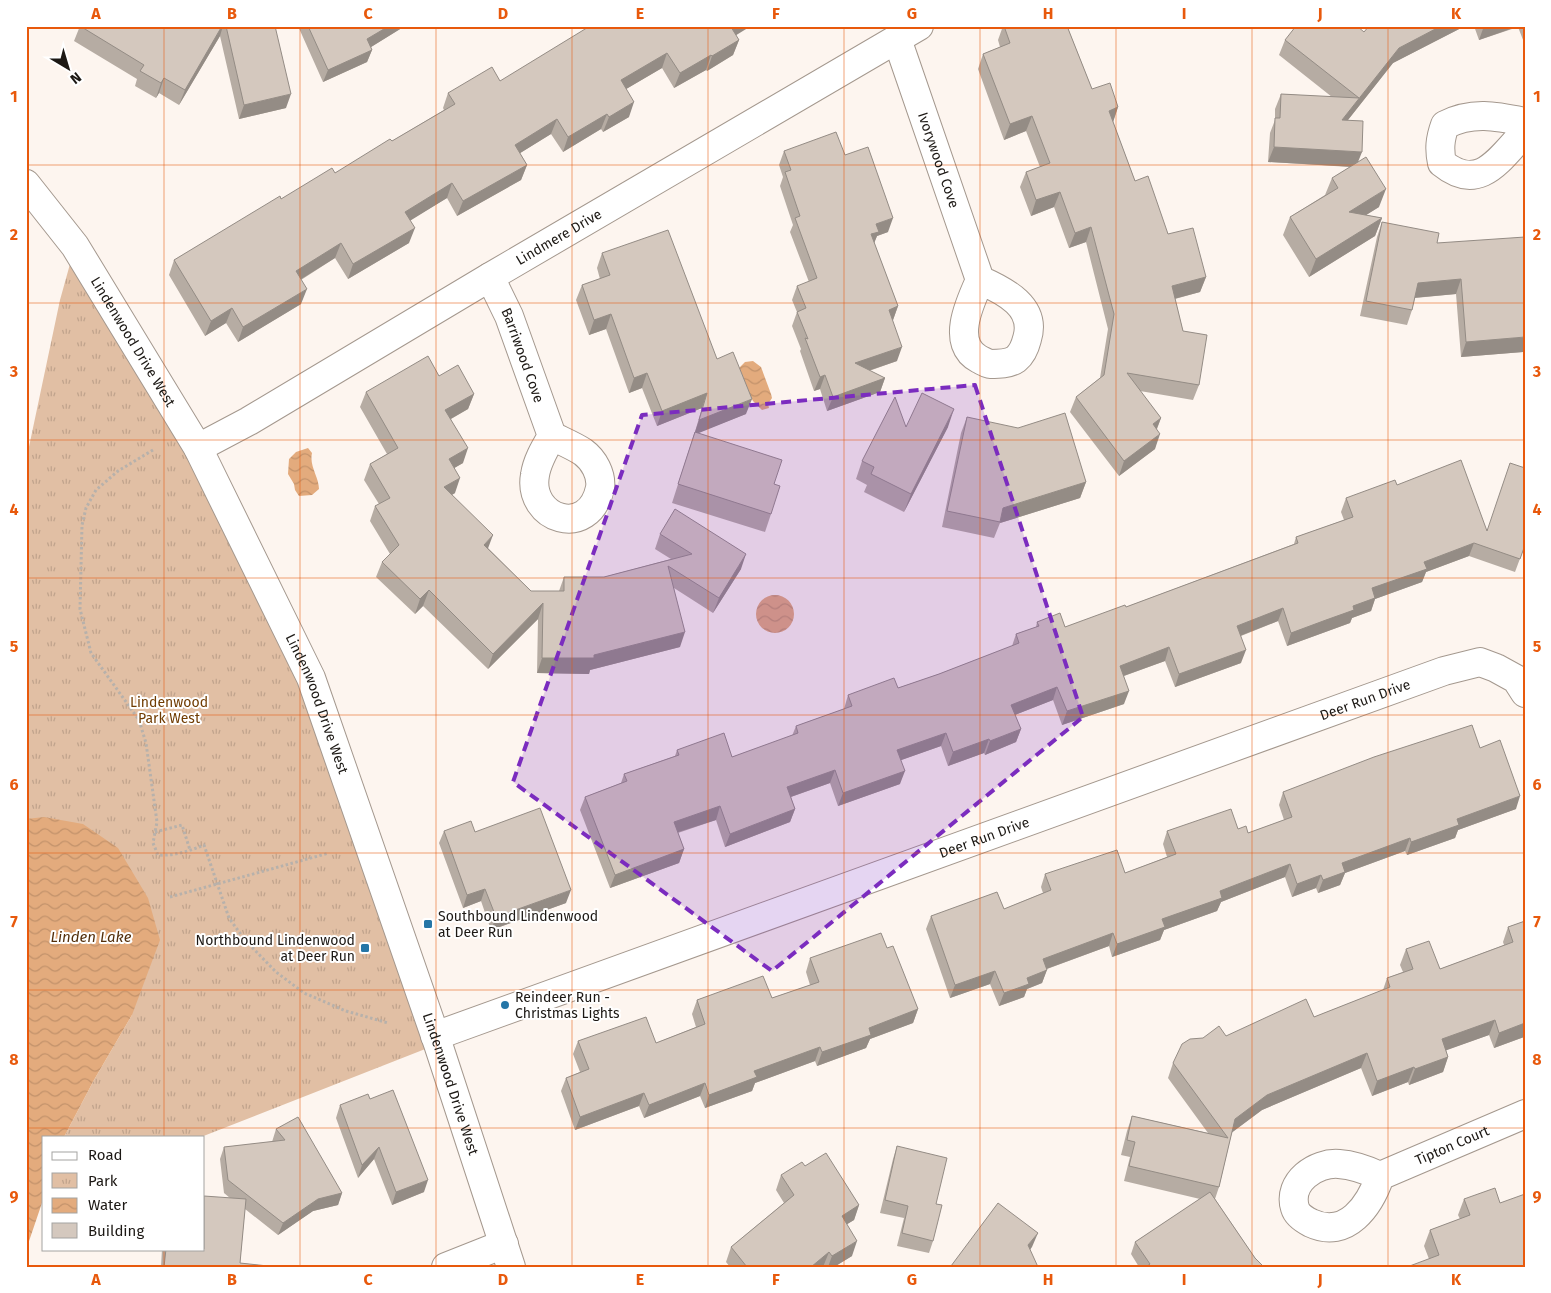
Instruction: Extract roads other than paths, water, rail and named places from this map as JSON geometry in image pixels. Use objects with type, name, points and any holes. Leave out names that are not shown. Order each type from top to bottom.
[{"type":"street","name":"Lindmere Drive","points":[[198,448],[249,421],[490,276],[908,33]]},
{"type":"street","name":"Ivorywood Cove","points":[[908,33],[980,280]]},
{"type":"street","points":[[1525,122],[1481,115],[1458,118],[1445,125],[1441,136],[1439,150],[1442,163],[1452,172],[1464,175],[1486,172],[1525,132]]},
{"type":"street","name":"Lindenwood Drive West","points":[[26,184],[75,246],[198,448],[311,678],[435,1036],[508,1255]]},
{"type":"street","name":"Barriwood Cove","points":[[490,276],[509,316],[552,436]]},
{"type":"street","name":"Deer Run Drive","points":[[435,1036],[1444,671],[1480,662],[1516,679],[1525,693]]},
{"type":"street","name":"Tipton Court","points":[[1380,1176],[1525,1114]]},
{"type":"street","points":[[446,1267],[508,1255]]},
{"type":"water","points":[[753,361],[761,367],[772,398],[768,404],[769,408],[762,410],[753,401],[738,369],[745,362]]},
{"type":"water","points":[[308,448],[312,453],[311,458],[319,489],[312,495],[299,496],[288,474],[289,459],[296,452]]},
{"type":"water","points":[[775,595],[789,600],[794,614],[789,628],[775,633],[761,628],[756,614],[761,600]]},
{"type":"water","name":"Linden Lake","points":[[44,817],[83,824],[118,848],[148,898],[160,940],[132,1015],[94,1080],[65,1136],[42,1136],[42,1203],[26,1250],[26,819]]},
{"type":"place","name":"Southbound Lindenwood at Deer Run","points":[[428,924]]},
{"type":"place","name":"Northbound Lindenwood at Deer Run","points":[[365,948]]},
{"type":"place","name":"Reindeer Run - Christmas Lights","points":[[505,1005]]},
{"type":"park label","name":"Lindenwood Park West","points":[[169,710]]}]
